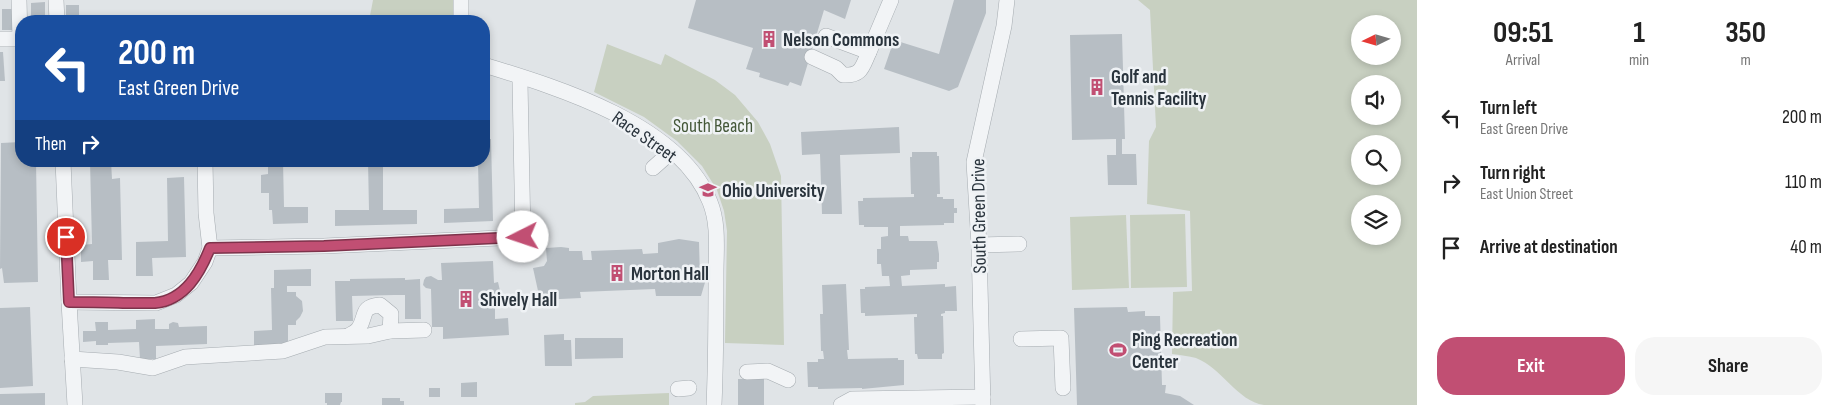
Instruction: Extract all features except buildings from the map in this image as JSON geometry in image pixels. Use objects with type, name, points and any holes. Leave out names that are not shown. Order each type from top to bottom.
[{"type":"street","points":[[18,0],[19,15]]},
{"type":"street","points":[[56,0],[57,15]]},
{"type":"street","points":[[460,0],[461,15]]},
{"type":"street","points":[[812,57],[836,68],[843,75],[852,76],[858,73],[862,68],[891,0]]},
{"type":"street","name":"South Green Drive","points":[[983,401],[979,245],[974,162],[1004,26],[1007,0]]},
{"type":"street","points":[[826,36],[869,52]]},
{"type":"street","points":[[0,39],[15,39]]},
{"type":"street","name":"Race Street","points":[[490,68],[522,76],[601,107],[629,121],[672,151],[691,170],[701,184],[710,201],[715,220],[714,405]]},
{"type":"street","points":[[210,248],[324,246],[523,237],[520,82]]},
{"type":"street","points":[[654,168],[672,151]]},
{"type":"street","points":[[63,167],[72,359],[76,405]]},
{"type":"street","points":[[69,302],[156,302],[176,296],[191,283],[205,262],[210,248],[206,213],[205,167]]},
{"type":"street","points":[[979,245],[1019,244]]},
{"type":"street","points":[[348,336],[358,329],[367,308],[380,305],[391,314],[390,331]]},
{"type":"street","points":[[72,359],[118,362],[154,368],[185,357],[283,350],[324,337],[368,336],[390,331],[424,330]]},
{"type":"street","points":[[1021,339],[1061,338],[1063,388]]},
{"type":"street","points":[[747,372],[768,371],[788,380]]},
{"type":"street","points":[[841,405],[852,399],[983,401]]},
{"type":"green space","points":[[373,0],[455,0],[455,15],[370,15]]},
{"type":"green space","points":[[1138,0],[1417,0],[1417,405],[1264,405],[1254,402],[1237,391],[1214,369],[1196,358],[1172,354],[1173,292],[1192,291],[1190,211],[1147,204],[1149,141],[1156,127],[1150,10]]},
{"type":"green space","name":"South Beach","points":[[607,44],[661,65],[665,54],[715,80],[735,95],[758,122],[770,144],[781,176],[784,345],[725,343],[727,231],[724,211],[717,190],[702,166],[677,141],[644,117],[594,92]]},
{"type":"green space","points":[[1185,214],[1187,287],[1131,288],[1130,215]]},
{"type":"green space","points":[[1126,215],[1129,288],[1072,290],[1070,217]]},
{"type":"green space","points":[[669,393],[669,405],[575,405],[575,403],[585,402],[593,396]]},
{"type":"place","name":"Nelson Commons","points":[[769,39]]},
{"type":"place","name":"Golf and Tennis Facility","points":[[1097,87]]},
{"type":"place","name":"Ohio University","points":[[708,190]]},
{"type":"place","name":"Morton Hall","points":[[617,273]]},
{"type":"place","name":"Shively Hall","points":[[466,299]]},
{"type":"place","name":"Ping Recreation Center","points":[[1118,350]]},
{"type":"route","points":[[66,237],[69,302],[147,303],[166,300],[184,290],[199,272],[210,248],[324,246],[523,237]]}]
